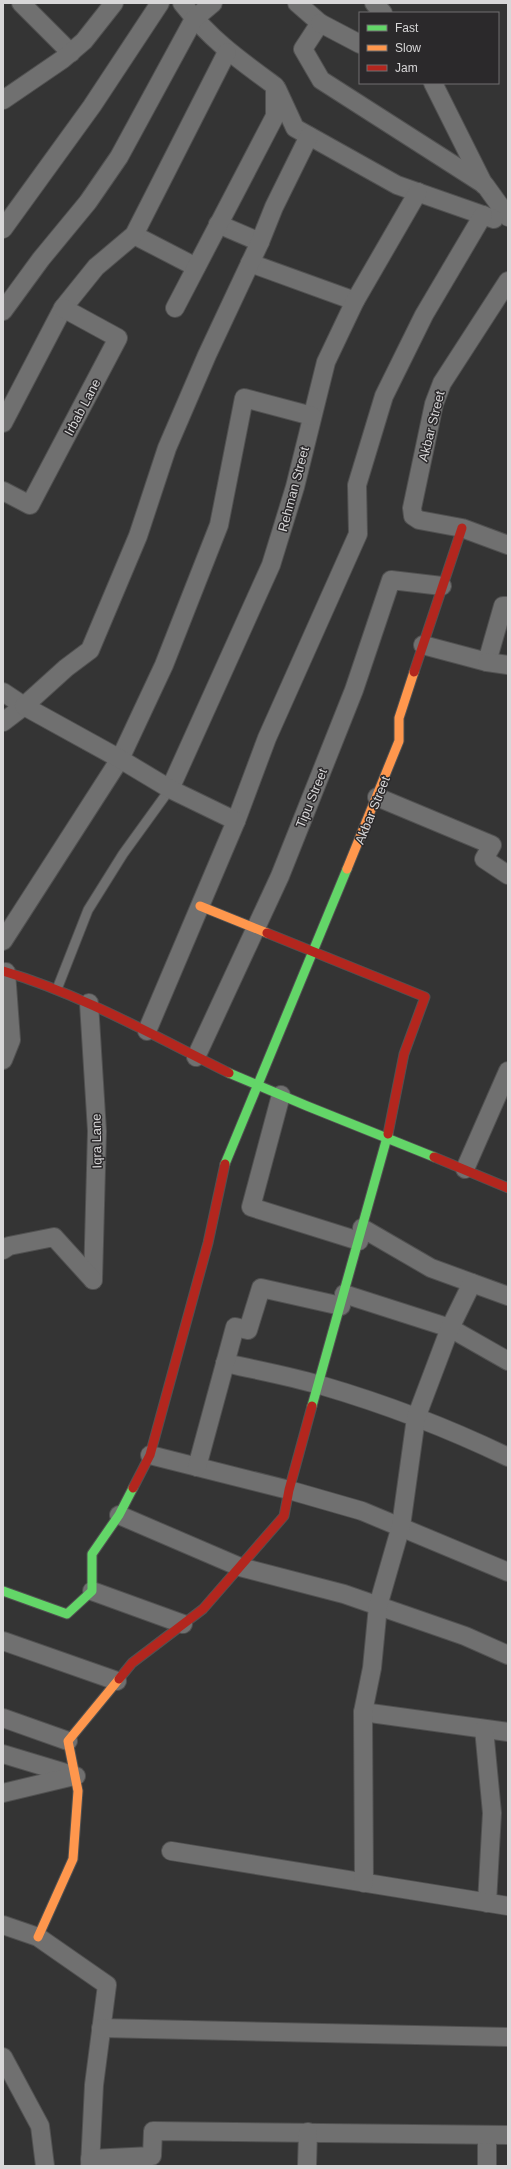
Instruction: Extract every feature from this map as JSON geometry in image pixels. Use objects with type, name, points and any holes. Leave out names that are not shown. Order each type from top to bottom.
[{"type":"street","points":[[20,3],[71,52]]},
{"type":"street","points":[[3,100],[71,52],[84,41],[114,3]]},
{"type":"street","points":[[3,229],[92,106],[160,3]]},
{"type":"street","points":[[182,3],[194,19],[227,52],[275,86],[295,128],[397,185],[508,224]]},
{"type":"street","points":[[3,311],[41,259],[88,202],[119,157],[194,19],[213,3]]},
{"type":"street","points":[[297,3],[320,23],[359,43]]},
{"type":"street","points":[[374,3],[382,12]]},
{"type":"street","points":[[320,23],[303,49],[321,80],[485,185]]},
{"type":"street","points":[[3,423],[63,308],[96,267],[134,235],[227,52]]},
{"type":"street","points":[[434,84],[485,185],[508,217]]},
{"type":"street","points":[[175,308],[275,116],[275,86]]},
{"type":"street","points":[[3,722],[24,706],[66,668],[90,650],[138,536],[167,448],[207,356],[260,242],[274,207],[309,136]]},
{"type":"street","name":"Rehman Street","points":[[170,789],[271,566],[295,487],[326,362],[356,301],[418,192]]},
{"type":"street","points":[[147,1031],[236,821],[267,738],[358,534],[357,485],[384,396],[424,315],[483,215]]},
{"type":"street","points":[[218,224],[260,242]]},
{"type":"street","points":[[134,235],[196,267]]},
{"type":"street","points":[[250,263],[356,301]]},
{"type":"street","name":"Akbar Street","points":[[508,281],[442,383],[434,404],[412,508],[413,516],[419,520],[462,528],[508,545]]},
{"type":"street","name":"Irbab Lane","points":[[3,491],[30,505],[118,338],[63,308]]},
{"type":"street","points":[[3,940],[120,759],[164,665],[219,525],[244,398],[312,416]]},
{"type":"street","name":"Akbar Street","points":[[92,1590],[92,1554],[119,1514],[150,1455],[208,1243],[227,1157],[399,741],[399,718],[462,528]]},
{"type":"street","name":"Tipu Street","points":[[196,1057],[280,876],[351,697],[391,580],[442,586]]},
{"type":"street","points":[[487,662],[503,606],[508,606]]},
{"type":"street","points":[[423,645],[487,662],[508,664]]},
{"type":"street","points":[[3,692],[24,706],[120,759],[170,789],[236,821]]},
{"type":"street","points":[[377,797],[492,845],[484,859],[508,875]]},
{"type":"street","points":[[68,1741],[132,1663],[203,1609],[284,1516],[289,1490],[387,1137],[404,1054],[425,997],[200,906]]},
{"type":"street","points":[[3,1060],[11,1040],[5,972],[56,989],[89,1003],[196,1057],[256,1084],[508,1188]]},
{"type":"street","name":"Iqra Lane","points":[[3,1250],[9,1246],[54,1237],[93,1280],[97,1131],[89,1003]]},
{"type":"street","points":[[465,1169],[508,1071]]},
{"type":"street","points":[[281,1095],[251,1207],[360,1235],[431,1268],[508,1296]]},
{"type":"street","points":[[364,1883],[363,1712],[372,1668],[378,1606],[401,1526],[416,1418],[450,1328],[472,1283]]},
{"type":"street","points":[[197,1467],[235,1327],[248,1330],[261,1288],[342,1300],[450,1328],[508,1361]]},
{"type":"street","points":[[225,1363],[319,1385],[416,1418],[466,1437],[508,1457]]},
{"type":"street","points":[[150,1455],[289,1490],[362,1511],[508,1572]]},
{"type":"street","points":[[119,1514],[240,1567],[344,1594],[465,1636],[508,1654]]},
{"type":"street","points":[[3,1592],[67,1614],[92,1590],[183,1624]]},
{"type":"street","points":[[3,1641],[117,1681]]},
{"type":"street","points":[[363,1712],[508,1732]]},
{"type":"street","points":[[3,1718],[68,1741]]},
{"type":"street","points":[[484,1729],[492,1813],[487,1903]]},
{"type":"street","points":[[38,1937],[73,1859],[78,1791],[68,1741]]},
{"type":"street","points":[[3,1754],[76,1776]]},
{"type":"street","points":[[3,1793],[76,1776]]},
{"type":"street","points":[[171,1851],[508,1906]]},
{"type":"street","points":[[3,1925],[38,1937],[107,1985],[94,2085],[90,2162],[152,2156],[153,2131],[508,2135]]},
{"type":"street","points":[[101,2028],[508,2036]]},
{"type":"street","points":[[3,2057],[40,2126],[45,2166]]},
{"type":"street","points":[[307,2166],[308,2132]]},
{"type":"street","points":[[487,2135],[487,2166]]},
{"type":"lane","points":[[56,989],[88,910],[123,854],[170,789]]},
{"type":"traffic: fast","points":[[225,1164],[347,869]]},
{"type":"traffic: fast","points":[[229,1073],[434,1157]]},
{"type":"traffic: fast","points":[[312,1406],[388,1134]]},
{"type":"traffic: fast","points":[[3,1591],[67,1614],[92,1591],[92,1554],[119,1515],[133,1488]]},
{"type":"traffic: slow","points":[[347,869],[399,741],[399,718],[414,672]]},
{"type":"traffic: slow","points":[[200,906],[267,933]]},
{"type":"traffic: slow","points":[[38,1937],[73,1859],[78,1791],[68,1741],[119,1679]]},
{"type":"traffic: jam","points":[[414,672],[462,528]]},
{"type":"traffic: jam","points":[[267,933],[425,997],[404,1054],[388,1134]]},
{"type":"traffic: jam","points":[[3,971],[33,981],[90,1004],[229,1073]]},
{"type":"traffic: jam","points":[[434,1157],[508,1188]]},
{"type":"traffic: jam","points":[[133,1488],[150,1455],[208,1243],[225,1164]]},
{"type":"traffic: jam","points":[[119,1679],[132,1663],[203,1609],[284,1516],[289,1490],[312,1406]]}]
